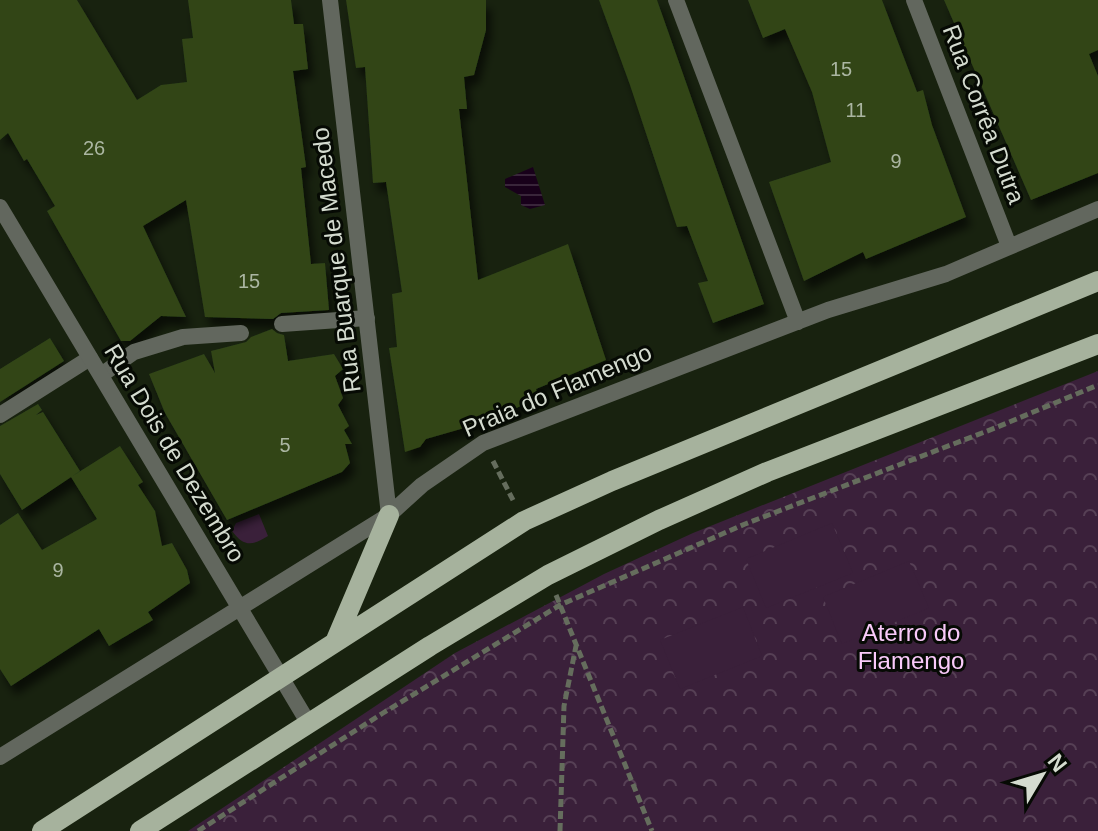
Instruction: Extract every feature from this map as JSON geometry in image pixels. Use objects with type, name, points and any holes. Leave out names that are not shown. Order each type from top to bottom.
[{"type":"main road","points":[[42,831],[524,521],[612,481],[1098,281]]},
{"type":"main road","points":[[140,831],[430,646],[548,575],[659,520],[767,472],[1098,344]]},
{"type":"main road","points":[[336,640],[389,515]]},
{"type":"street","name":"Rua Buarque de Macedo","points":[[330,0],[389,515]]},
{"type":"street","points":[[676,0],[798,322]]},
{"type":"street","name":"Rua Corrêa Dutra","points":[[914,0],[1009,246]]},
{"type":"street","name":"Rua Dois de Dezembro","points":[[0,207],[309,724]]},
{"type":"street","name":"Praia do Flamengo","points":[[0,757],[389,515],[422,485],[483,443],[798,322],[946,274],[1098,209]]},
{"type":"street","points":[[282,324],[367,318]]},
{"type":"street","points":[[101,375],[134,352],[183,337],[241,333]]},
{"type":"street","points":[[0,415],[90,358]]},
{"type":"path","points":[[198,831],[560,605],[745,524],[1098,385]]},
{"type":"path","points":[[548,575],[652,831]]},
{"type":"path","points":[[560,831],[564,706],[576,645]]},
{"type":"green space","name":"Aterro do Flamengo","points":[[1098,371],[1098,831],[188,831],[455,653],[604,574],[693,533]]},
{"type":"green space","points":[[259,514],[268,536],[257,542],[240,540],[232,531],[236,523]]},
{"type":"green space","points":[[832,523],[853,573],[766,608],[746,559]]},
{"type":"green space","points":[[909,561],[929,608],[842,644],[823,597]]},
{"type":"green space","points":[[743,607],[762,656],[680,689],[660,640]]},
{"type":"shaded area","points":[[533,167],[545,205],[530,209],[521,205],[521,196],[505,187],[505,179]]},
{"type":"building","points":[[0,0],[77,0],[137,100],[161,85],[187,82],[182,39],[193,38],[188,0],[291,0],[294,24],[303,24],[308,69],[293,71],[306,167],[301,168],[311,264],[325,263],[329,310],[281,313],[273,319],[205,317],[186,200],[143,226],[186,317],[161,316],[130,341],[121,341],[47,211],[55,206],[27,159],[24,161],[8,133],[0,140]]},
{"type":"building","points":[[346,0],[486,0],[486,30],[474,75],[464,77],[467,109],[459,109],[478,280],[568,244],[606,360],[536,389],[539,397],[492,420],[426,439],[420,447],[405,452],[389,348],[397,347],[392,294],[402,292],[386,182],[373,183],[365,67],[356,68]]},
{"type":"building","points":[[599,0],[657,0],[764,304],[713,323],[698,283],[708,281],[687,226],[677,227]]},
{"type":"building","points":[[748,0],[882,0],[917,92],[923,90],[932,125],[966,217],[866,259],[863,252],[804,281],[769,182],[831,162],[812,92],[785,29],[763,38]]},
{"type":"building","points":[[944,0],[1098,0],[1098,50],[1089,54],[1098,76],[1098,173],[1031,200]]},
{"type":"building","points":[[272,329],[284,335],[288,361],[334,354],[343,369],[335,376],[343,398],[338,405],[349,426],[344,430],[352,444],[345,444],[350,463],[342,472],[227,520],[165,413],[149,374],[204,354],[215,373],[211,351],[246,342]]},
{"type":"building","points":[[50,338],[64,361],[0,402],[0,369]]},
{"type":"building","points":[[38,404],[42,410],[36,415],[43,412],[80,471],[22,510],[0,474],[0,426]]},
{"type":"building","points":[[120,446],[143,482],[138,485],[155,511],[162,546],[172,543],[187,570],[190,583],[148,612],[153,620],[109,646],[99,629],[11,686],[0,669],[0,525],[18,513],[42,550],[97,519],[71,477]]}]
